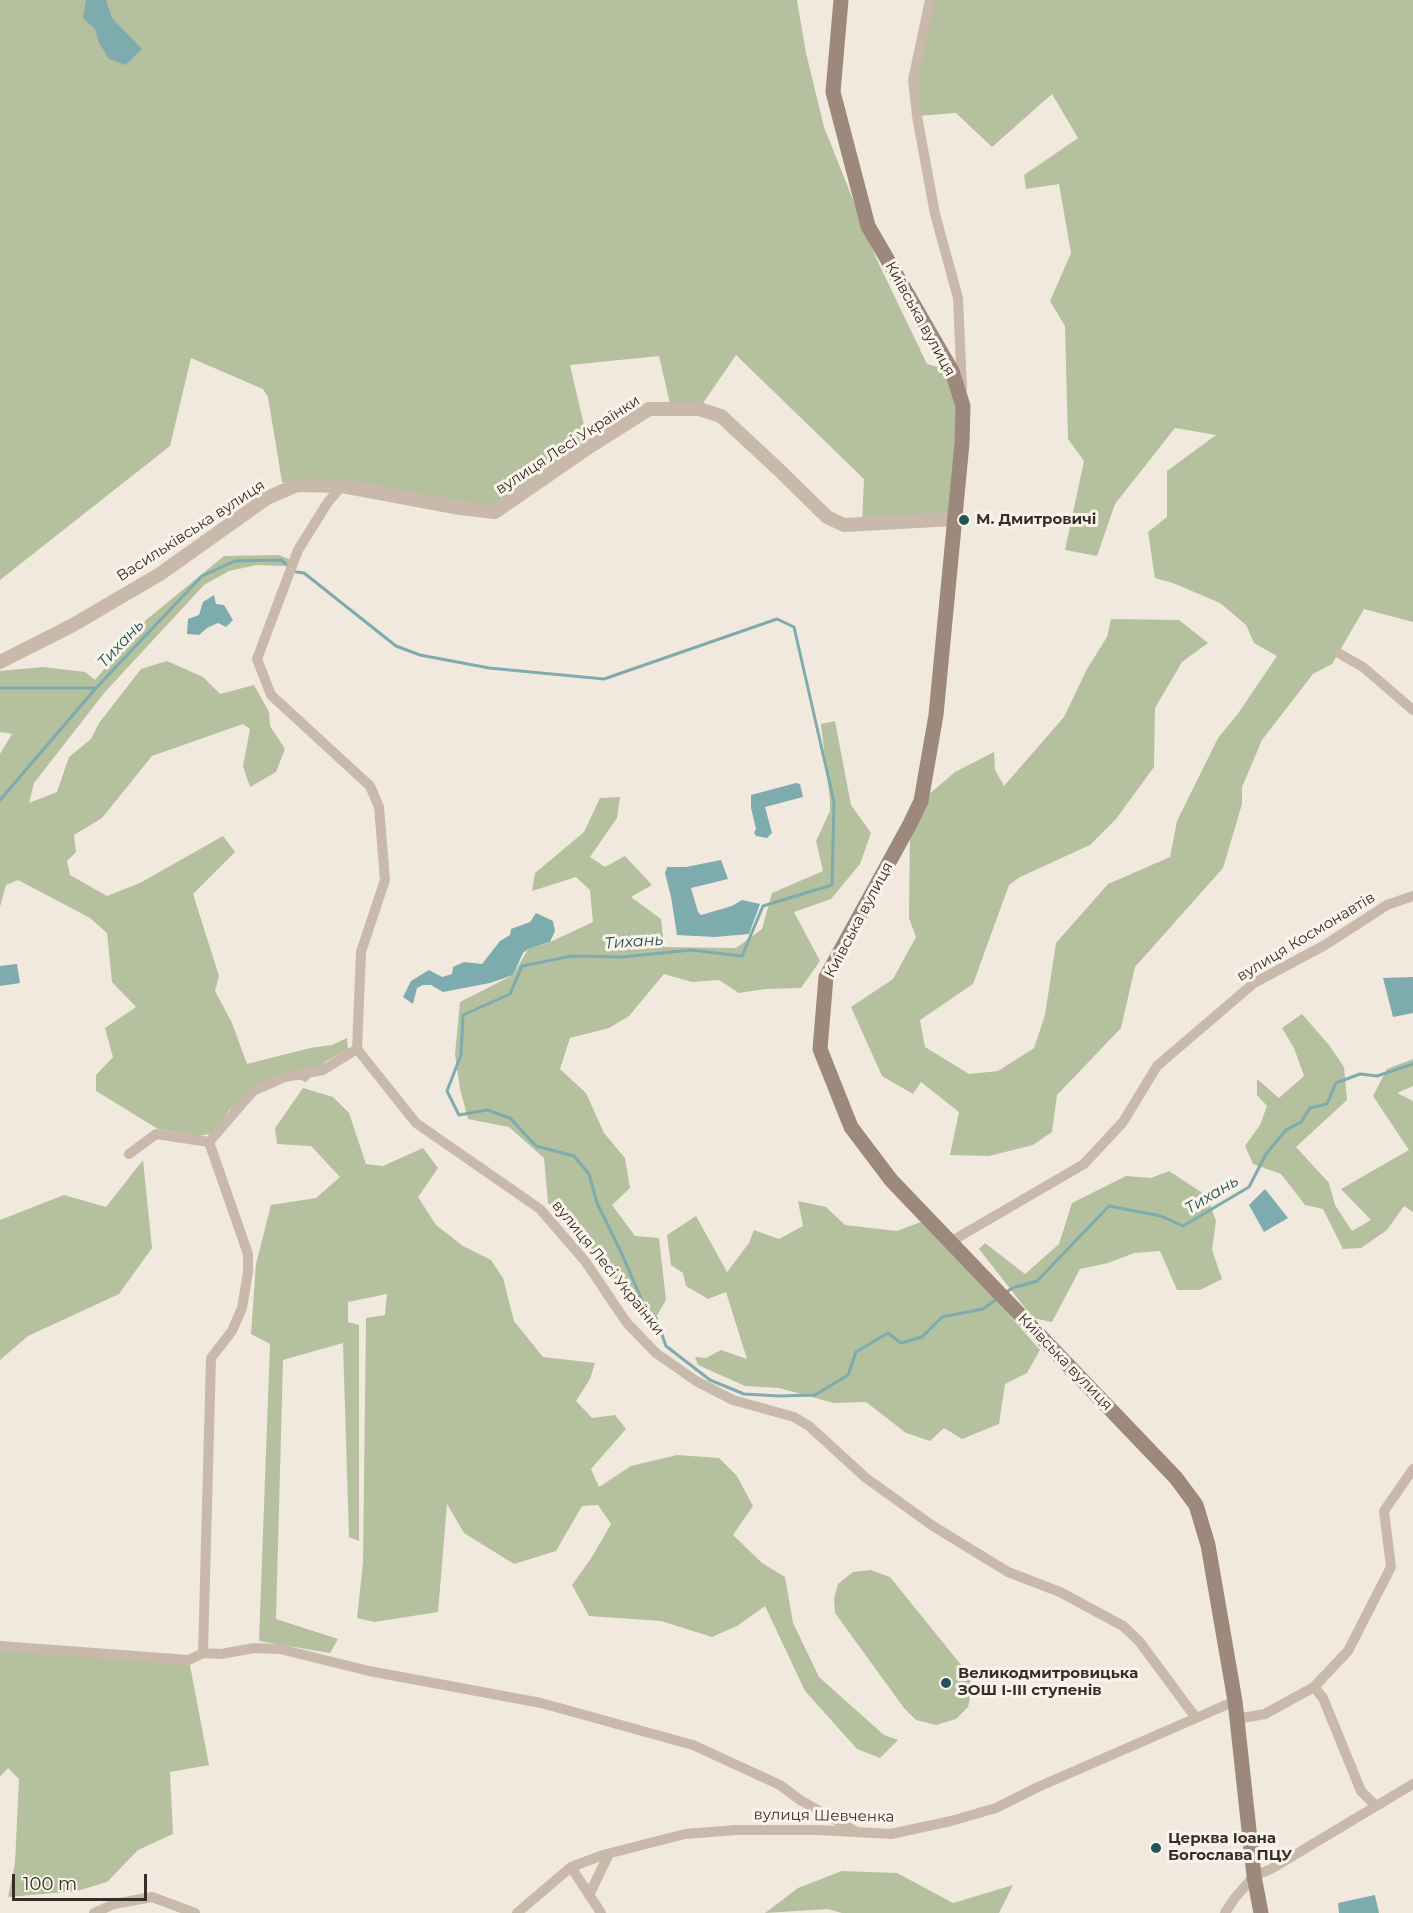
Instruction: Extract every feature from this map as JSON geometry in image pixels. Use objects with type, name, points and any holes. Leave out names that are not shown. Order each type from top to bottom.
[{"type":"main road","name":"Київська вулиця","points":[[842,0],[833,92],[868,226],[952,371],[963,406],[962,443],[936,715],[921,801],[826,977],[820,1049],[851,1127],[891,1180],[1176,1478],[1196,1505],[1209,1545],[1234,1701],[1254,1876],[1261,1913]]},
{"type":"street","points":[[930,0],[913,80],[917,116],[935,214],[958,298],[963,406]]},
{"type":"street","name":"вулиця Лесі Українки","points":[[342,486],[460,508],[495,512],[649,409],[699,409],[721,416],[827,517],[844,525],[954,519]]},
{"type":"street","name":"Васильківська вулиця","points":[[0,662],[73,625],[160,574],[267,498],[297,485],[342,486]]},
{"type":"street","points":[[209,1142],[253,1091],[285,1077],[323,1070],[357,1049],[362,952],[386,880],[379,807],[370,786],[271,695],[257,659],[298,550],[328,501],[342,486]]},
{"type":"street","points":[[1340,654],[1364,667],[1413,710]]},
{"type":"street","name":"вулиця Космонавтів","points":[[950,1242],[1084,1164],[1124,1122],[1157,1066],[1254,983],[1325,945],[1387,905],[1413,896]]},
{"type":"street","name":"вулиця Лесі Українки","points":[[357,1049],[416,1123],[540,1209],[585,1261],[627,1323],[656,1353],[696,1381],[733,1400],[794,1417],[809,1426],[866,1478],[933,1526],[1008,1572],[1060,1592],[1123,1626],[1139,1641],[1196,1718]]},
{"type":"street","points":[[129,1154],[156,1134],[209,1142]]},
{"type":"street","points":[[203,1653],[211,1358],[232,1331],[242,1308],[248,1272],[248,1254],[209,1142]]},
{"type":"street","points":[[1236,1719],[1265,1714],[1314,1687],[1348,1651],[1391,1567],[1384,1511],[1413,1469]]},
{"type":"street","points":[[0,1646],[189,1660],[203,1653],[221,1654],[254,1648],[280,1649],[369,1671],[529,1701],[693,1745],[780,1785],[800,1800],[857,1832]]},
{"type":"street","points":[[1314,1687],[1323,1698],[1361,1791],[1376,1806]]},
{"type":"street","name":"вулиця Шевченка","points":[[517,1913],[572,1867],[609,1854],[685,1834],[736,1830],[891,1834],[951,1821],[996,1808],[1038,1787],[1234,1701]]},
{"type":"street","points":[[1225,1913],[1254,1876],[1271,1869],[1413,1784]]},
{"type":"street","points":[[589,1895],[609,1854]]},
{"type":"street","points":[[572,1867],[601,1913]]},
{"type":"street","points":[[94,1913],[114,1904],[152,1897],[195,1913]]},
{"type":"green space","points":[[0,0],[797,0],[806,53],[824,127],[877,260],[927,364],[952,371],[963,406],[954,519],[862,524],[864,479],[736,355],[699,409],[671,408],[659,356],[570,365],[589,447],[495,512],[282,482],[268,397],[263,389],[191,358],[170,446],[0,580]]},
{"type":"green space","points":[[930,0],[1413,0],[1413,622],[1364,609],[1332,664],[1313,674],[1262,740],[1242,787],[1242,804],[1223,868],[1135,967],[1121,1028],[1057,1095],[1052,1132],[1033,1145],[989,1156],[950,1155],[959,1112],[921,1082],[913,1094],[882,1076],[851,1007],[893,979],[916,937],[909,918],[910,824],[921,801],[955,772],[994,752],[995,770],[1004,786],[1064,717],[1087,669],[1107,637],[1111,619],[1179,620],[1208,643],[1182,662],[1155,708],[1154,767],[1116,819],[1090,845],[1020,877],[1009,885],[973,984],[920,1020],[925,1047],[969,1074],[998,1071],[1034,1048],[1045,1015],[1056,943],[1108,884],[1170,857],[1177,821],[1218,738],[1237,715],[1277,656],[1254,643],[1246,625],[1220,603],[1155,578],[1148,532],[1167,517],[1167,471],[1216,435],[1175,428],[1115,504],[1097,556],[1065,550],[1084,461],[1068,439],[1065,326],[1050,301],[1071,253],[1059,184],[1026,189],[1024,175],[1078,138],[1052,94],[992,147],[956,113],[917,116],[913,80]]},
{"type":"green space","points":[[279,555],[291,560],[284,566],[257,565],[229,571],[204,585],[105,692],[34,783],[29,803],[57,792],[69,757],[91,739],[99,723],[141,669],[167,661],[203,677],[220,694],[254,685],[269,712],[270,726],[285,749],[276,772],[250,787],[243,766],[250,729],[243,724],[152,756],[102,818],[74,835],[76,852],[67,861],[70,875],[107,896],[140,883],[223,836],[235,852],[193,894],[219,976],[215,991],[232,1023],[247,1064],[310,1048],[332,1045],[347,1038],[348,1049],[325,1062],[306,1082],[283,1073],[229,1110],[214,1133],[199,1136],[158,1129],[96,1091],[96,1075],[113,1057],[105,1028],[136,1007],[112,982],[107,933],[90,918],[18,880],[6,885],[0,907],[0,754],[12,734],[0,732],[0,671],[43,667],[85,672],[95,680],[146,620],[224,556]]},
{"type":"green space","points":[[835,721],[851,805],[871,833],[860,864],[831,899],[794,912],[820,961],[801,988],[765,989],[739,993],[719,980],[692,982],[664,974],[629,1016],[609,1028],[570,1038],[560,1069],[586,1093],[604,1133],[625,1158],[630,1188],[612,1205],[635,1236],[659,1238],[666,1300],[652,1324],[632,1303],[588,1244],[548,1203],[544,1158],[509,1127],[468,1119],[460,1089],[455,1054],[460,1002],[513,975],[528,949],[548,943],[593,922],[590,890],[576,877],[532,891],[535,873],[584,832],[600,798],[620,797],[617,818],[590,857],[605,867],[625,856],[652,885],[631,897],[661,919],[664,947],[736,948],[762,929],[772,893],[823,871],[816,841],[830,811],[830,800],[821,724]]},
{"type":"green space","points":[[1302,1014],[1329,1045],[1344,1067],[1347,1100],[1296,1147],[1329,1183],[1335,1205],[1352,1231],[1371,1220],[1341,1189],[1409,1150],[1373,1096],[1387,1069],[1413,1059],[1413,1086],[1397,1093],[1413,1101],[1413,1212],[1404,1206],[1387,1230],[1361,1248],[1343,1249],[1323,1209],[1305,1205],[1281,1174],[1253,1164],[1245,1146],[1260,1125],[1267,1106],[1257,1095],[1257,1079],[1279,1098],[1304,1076],[1294,1048],[1282,1028]]},
{"type":"green space","points":[[303,1088],[333,1097],[349,1113],[366,1164],[383,1166],[423,1148],[438,1168],[418,1197],[436,1225],[463,1246],[491,1260],[503,1278],[514,1321],[543,1357],[595,1363],[590,1379],[576,1401],[592,1418],[615,1415],[626,1429],[591,1469],[599,1487],[631,1466],[677,1455],[719,1458],[737,1476],[753,1506],[733,1535],[762,1563],[785,1577],[793,1623],[819,1677],[884,1735],[898,1740],[880,1758],[857,1749],[805,1691],[765,1606],[737,1626],[712,1637],[661,1621],[589,1616],[572,1585],[611,1524],[598,1505],[582,1506],[556,1551],[514,1564],[464,1533],[447,1504],[438,1612],[374,1622],[357,1618],[363,1563],[366,1318],[385,1315],[387,1294],[348,1302],[348,1322],[359,1325],[359,1541],[349,1537],[343,1343],[283,1360],[276,1619],[338,1639],[330,1653],[259,1641],[270,1344],[251,1334],[256,1264],[271,1205],[316,1198],[340,1177],[311,1146],[277,1144],[275,1128]]},
{"type":"green space","points":[[143,1160],[152,1248],[119,1294],[28,1336],[0,1360],[0,1220],[64,1195],[106,1207]]},
{"type":"green space","points":[[1169,1171],[1207,1196],[1216,1221],[1212,1250],[1222,1279],[1200,1290],[1177,1290],[1160,1251],[1134,1253],[1108,1263],[1080,1269],[1052,1322],[1033,1318],[979,1249],[985,1243],[1025,1274],[1059,1244],[1072,1203],[1126,1176],[1151,1178]]},
{"type":"green space","points":[[798,1201],[826,1207],[845,1225],[897,1231],[921,1222],[988,1291],[1040,1350],[1027,1373],[1005,1384],[999,1424],[962,1439],[944,1428],[930,1441],[906,1433],[866,1402],[834,1403],[779,1388],[745,1386],[698,1365],[695,1357],[706,1358],[721,1350],[747,1359],[726,1292],[708,1299],[686,1286],[683,1273],[671,1265],[667,1235],[696,1216],[727,1272],[749,1243],[754,1230],[779,1239],[803,1226]]},
{"type":"green space","points":[[871,1570],[890,1577],[970,1676],[971,1692],[968,1707],[956,1719],[936,1725],[916,1720],[904,1708],[835,1613],[834,1599],[838,1584],[853,1572]]},
{"type":"green space","points":[[0,1646],[189,1660],[209,1765],[170,1772],[173,1834],[138,1850],[107,1882],[77,1891],[8,1897],[15,1863],[19,1779],[8,1768],[0,1777]]},
{"type":"green space","points":[[842,1871],[897,1873],[953,1903],[1013,1885],[999,1913],[842,1913],[828,1909],[765,1913],[798,1888]]},
{"type":"water","points":[[86,0],[106,0],[112,18],[142,49],[126,65],[109,59],[99,43],[95,29],[83,18]]},
{"type":"water","points":[[214,595],[216,604],[224,605],[233,620],[226,627],[218,623],[199,635],[187,634],[188,619],[199,615],[203,602]]},
{"type":"water","points":[[796,783],[800,784],[803,797],[765,807],[772,833],[767,838],[756,836],[751,795]]},
{"type":"water","points":[[721,860],[728,879],[691,888],[698,912],[701,915],[732,906],[742,900],[760,904],[749,934],[715,937],[677,935],[665,873],[667,867],[686,867]]},
{"type":"water","points":[[536,913],[553,921],[555,931],[550,942],[528,949],[523,953],[513,975],[490,983],[443,992],[431,985],[423,985],[417,988],[413,1004],[403,997],[411,981],[429,970],[442,977],[452,974],[453,967],[464,962],[482,964],[500,941],[510,935],[511,929],[530,922]]},
{"type":"water","points":[[17,964],[20,983],[0,986],[0,966]]},
{"type":"water","points":[[1413,977],[1413,1013],[1393,1017],[1383,978]]},
{"type":"water","points":[[1265,1189],[1288,1218],[1264,1232],[1249,1205]]},
{"type":"water","points":[[1375,1895],[1379,1913],[1339,1913],[1338,1903]]},
{"type":"waterway","name":"Тихань","points":[[0,800],[96,688],[202,576],[235,561],[281,560],[288,566]]},
{"type":"waterway","name":"Тихань","points":[[296,572],[304,573],[396,646],[420,655],[489,668],[604,679],[777,619],[794,627],[834,802],[832,885],[763,906],[742,956],[691,950],[622,957],[572,956],[522,966],[510,994],[463,1015],[461,1055],[447,1091],[459,1115],[487,1110],[510,1118],[536,1146],[574,1156],[589,1174],[597,1203],[645,1307],[656,1318],[666,1346],[710,1380],[744,1394],[815,1395],[848,1375],[856,1352],[888,1333],[901,1343],[922,1337],[942,1317],[983,1309],[998,1298]]},
{"type":"waterway","points":[[0,688],[96,688]]},
{"type":"waterway","name":"Тихань","points":[[1007,1292],[1012,1288],[1037,1281],[1109,1206],[1161,1216],[1183,1226],[1249,1187],[1266,1154],[1286,1130],[1301,1122],[1310,1108],[1327,1104],[1336,1083],[1360,1074],[1377,1076],[1413,1064]]},
{"type":"place","name":"М. Дмитровичі","points":[[964,520]]},
{"type":"place","name":"Великодмитровицька ЗОШ І-ІІІ ступенів","points":[[946,1683]]},
{"type":"place","name":"Церква Іоана Богослава ПЦУ","points":[[1156,1848]]}]
